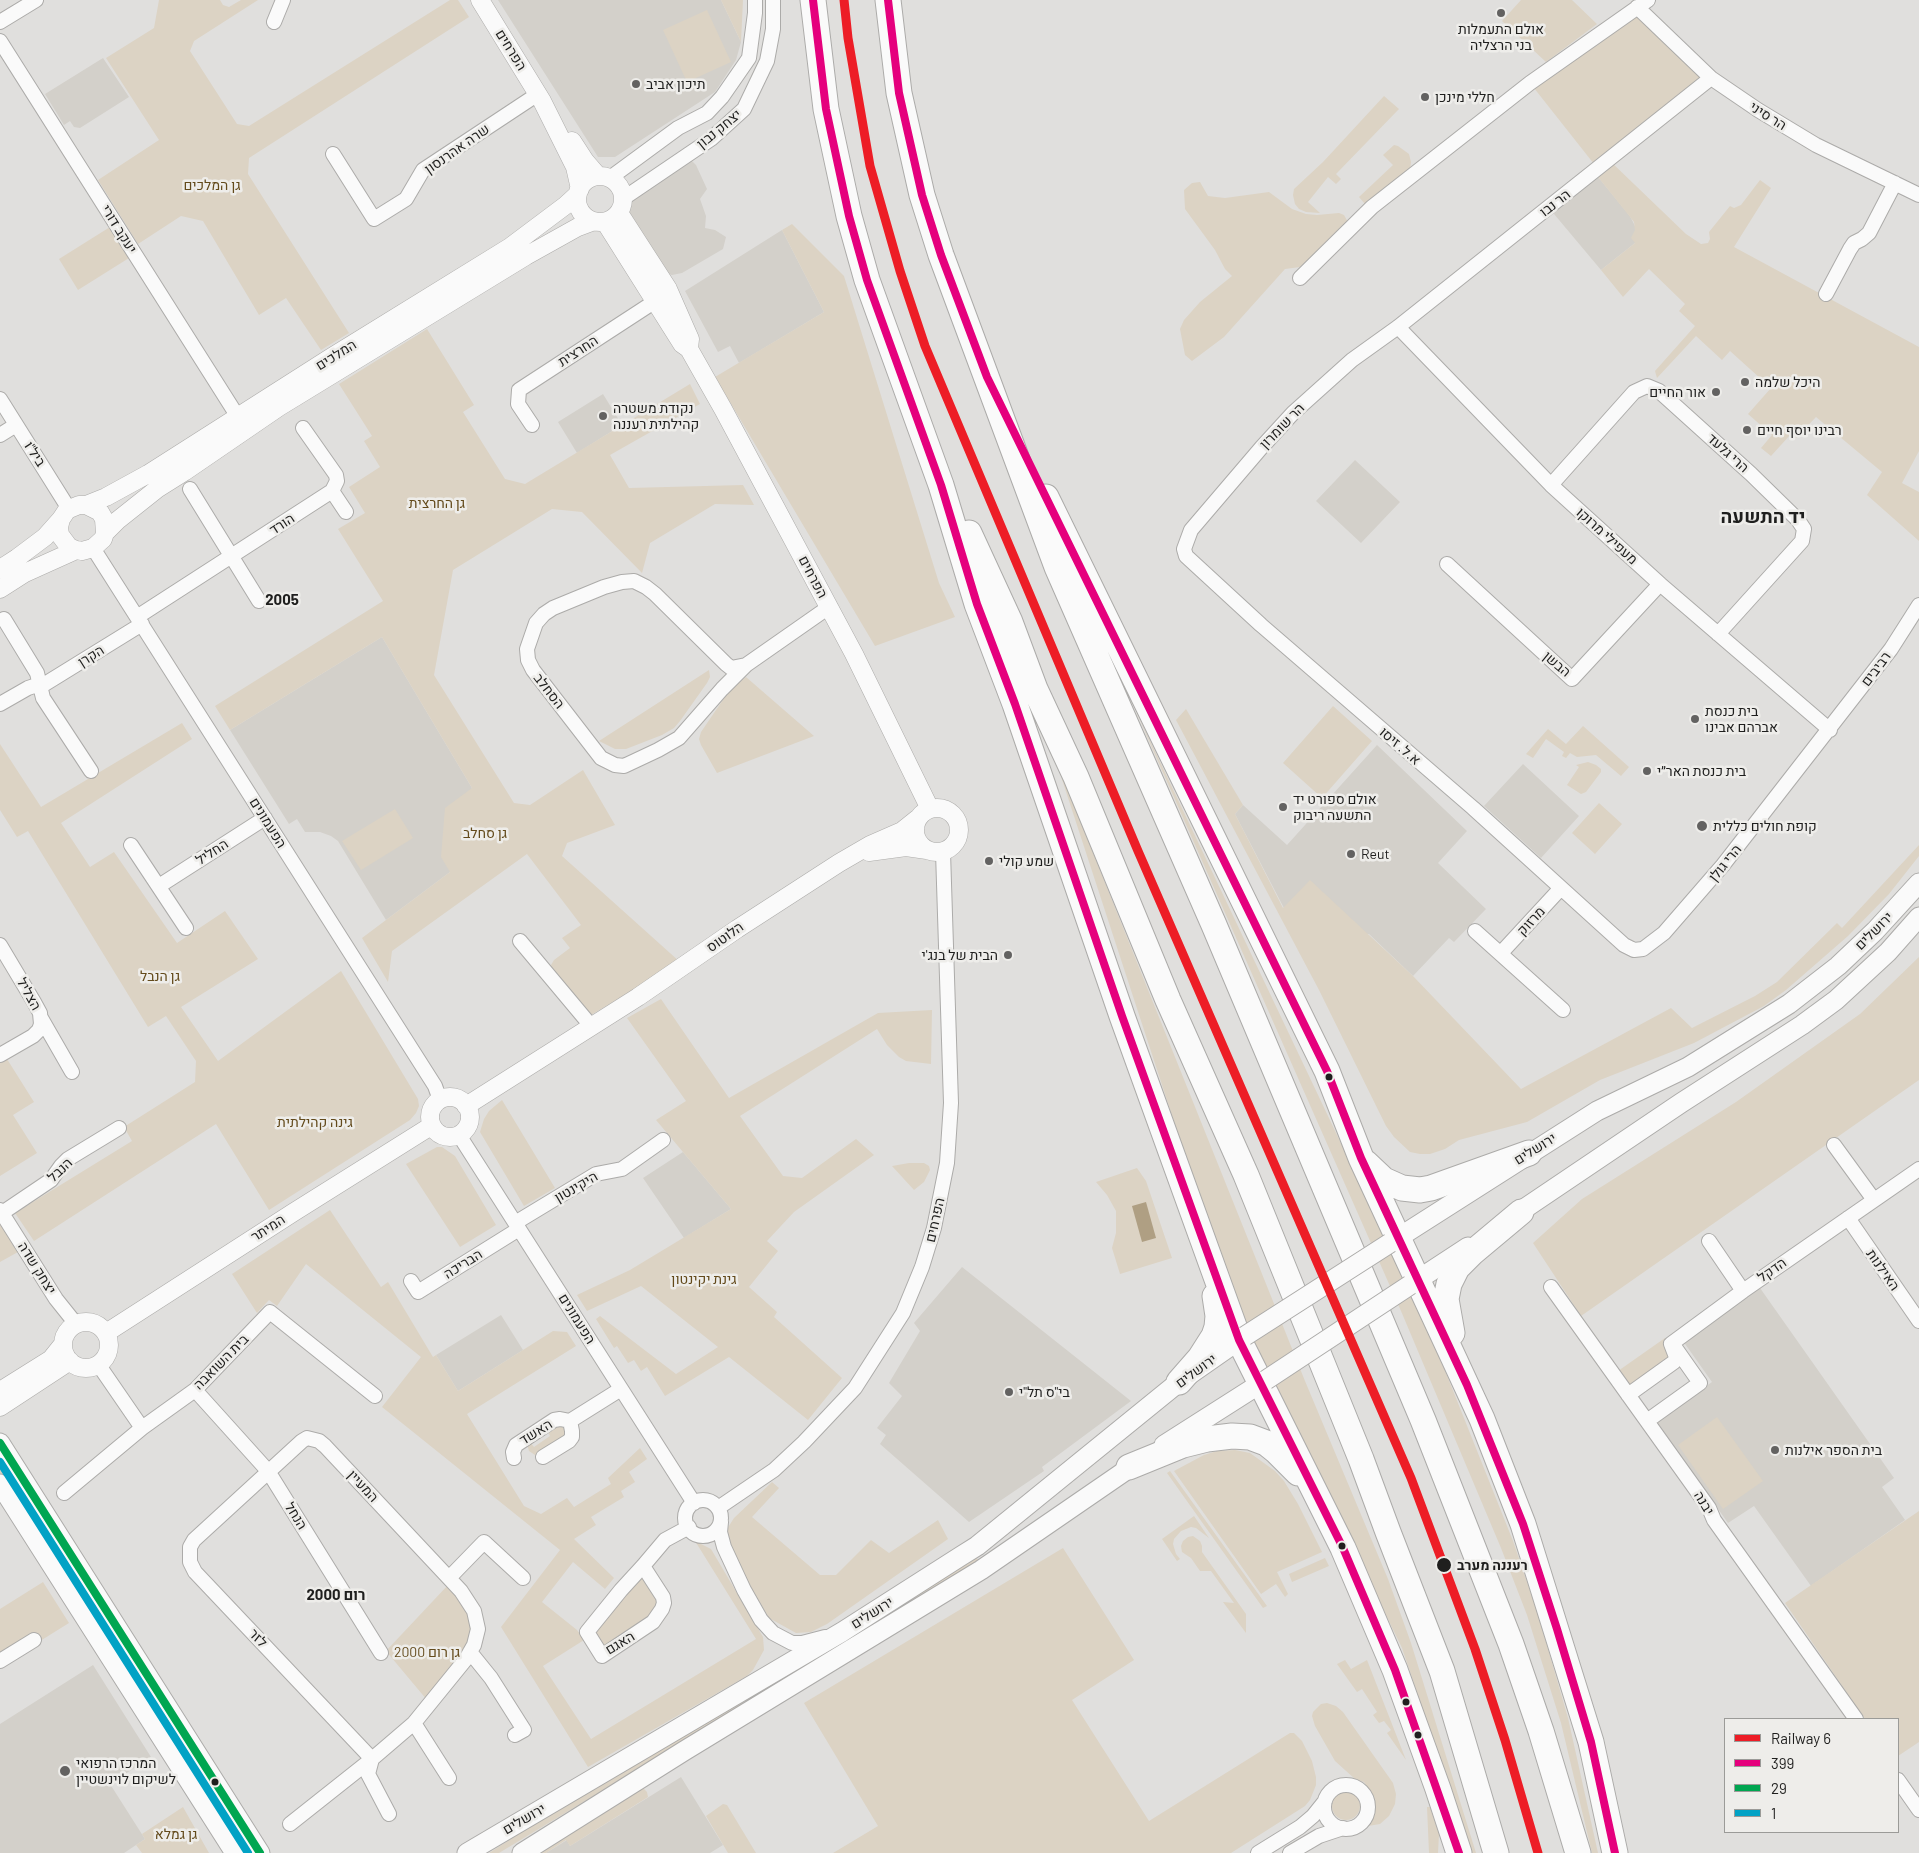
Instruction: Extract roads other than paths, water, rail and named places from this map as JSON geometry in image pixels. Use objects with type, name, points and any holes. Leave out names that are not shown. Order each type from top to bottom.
[{"type":"highway","points":[[813,0],[826,109],[849,216],[867,280],[941,485],[977,604],[1015,704],[1122,1016],[1209,1258],[1242,1338],[1343,1548],[1395,1670],[1459,1853]]},
{"type":"highway","points":[[888,0],[899,93],[922,195],[941,255],[1057,567],[1214,925],[1423,1420],[1511,1644],[1541,1731],[1578,1853]]},
{"type":"highway","points":[[987,377],[1327,1071],[1394,1240],[1467,1385],[1523,1524],[1557,1629],[1591,1742],[1615,1853]]},
{"type":"highway","points":[[941,485],[972,538],[1010,622],[1035,689],[1076,777],[1168,1000],[1246,1175],[1290,1281],[1361,1459],[1442,1671],[1496,1853]]},
{"type":"highway","points":[[1361,1158],[1384,1180],[1402,1188],[1420,1190],[1431,1188],[1529,1153]]},
{"type":"highway","points":[[1467,1385],[1449,1322],[1446,1299],[1449,1284],[1457,1268],[1521,1212]]},
{"type":"highway","points":[[1179,1382],[1200,1358],[1214,1336],[1217,1327],[1218,1316],[1209,1258]]},
{"type":"highway","points":[[1129,1468],[1183,1445],[1207,1439],[1232,1436],[1250,1437],[1266,1443],[1276,1450],[1315,1490]]},
{"type":"main road","name":"ירושלים","points":[[467,1853],[842,1632],[977,1546],[1179,1382],[1242,1338],[1597,1111],[1688,1067],[1789,1004],[1838,966],[1875,931],[1919,884]]},
{"type":"main road","name":"ירושלים","points":[[522,1853],[684,1751],[981,1570],[1129,1468],[1414,1283],[1681,1103],[1780,1039],[1836,1000],[1888,952],[1919,917]]},
{"type":"main road","points":[[1780,1039],[1842,1001],[1919,937]]},
{"type":"main road","points":[[0,1443],[260,1853]]},
{"type":"main road","points":[[0,1484],[216,1822],[233,1853]]},
{"type":"main road","points":[[228,1803],[267,1853]]},
{"type":"street","points":[[0,22],[36,0]]},
{"type":"street","points":[[274,22],[282,0]]},
{"type":"street","name":"הפרחים","points":[[480,0],[540,98],[575,167],[579,192]]},
{"type":"street","name":"יצחק נבון","points":[[604,177],[678,128],[707,113],[722,98],[748,58],[755,13],[755,0]]},
{"type":"street","name":"יצחק נבון","points":[[610,214],[711,139],[744,109],[767,61],[773,30],[773,0]]},
{"type":"street","points":[[1300,278],[1366,212],[1530,83],[1643,4]]},
{"type":"street","name":"הר סיני","points":[[1643,4],[1710,78],[1816,145],[1919,195]]},
{"type":"street","name":"יעקב דורי","points":[[0,41],[238,417]]},
{"type":"street","name":"הר נבו","points":[[1398,327],[1710,78]]},
{"type":"street","name":"הפרחים","points":[[540,98],[551,110],[585,161],[604,177]]},
{"type":"street","name":"שרה אהרנסון","points":[[333,154],[374,219],[406,199],[423,170],[540,98]]},
{"type":"street","points":[[604,177],[620,186],[610,214],[584,215],[578,205],[579,192],[587,180],[604,177]]},
{"type":"street","points":[[1826,294],[1854,243],[1869,233],[1895,183]]},
{"type":"street","name":"המלכים","points":[[0,569],[18,558],[72,511],[148,474],[510,246],[566,205],[579,192]]},
{"type":"street","name":"הפרחים","points":[[610,214],[668,288],[690,339],[689,349]]},
{"type":"street","name":"הפרחים","points":[[610,214],[654,302],[682,344],[689,349],[854,654],[924,814]]},
{"type":"street","name":"המלכים","points":[[105,532],[157,489],[279,407],[526,256],[578,227],[610,214]]},
{"type":"street","name":"החרצית","points":[[532,425],[518,404],[519,390],[654,302],[668,288]]},
{"type":"street","name":"מעפילי מרוקו","points":[[1398,327],[1550,485],[1660,584],[1830,730]]},
{"type":"street","name":"הר שומרון","points":[[1185,544],[1191,530],[1284,423],[1352,360],[1398,327]]},
{"type":"street","name":"הרי גלעד","points":[[1550,485],[1634,392],[1647,386],[1659,390],[1751,474],[1798,520],[1804,529],[1802,541],[1718,634]]},
{"type":"street","name":"ביל\"ו","points":[[0,399],[72,511]]},
{"type":"street","points":[[0,435],[16,425]]},
{"type":"street","points":[[303,428],[336,475],[337,481],[332,491],[346,512]]},
{"type":"street","points":[[190,488],[259,601]]},
{"type":"street","name":"הורד","points":[[139,621],[231,556],[332,491]]},
{"type":"street","points":[[0,589],[25,573],[99,544],[105,532],[104,519],[100,512],[72,511],[59,527],[60,534],[69,547],[85,549]]},
{"type":"street","name":"א.ל. זיסו","points":[[1185,544],[1186,556],[1261,625],[1473,808],[1624,945]]},
{"type":"street","name":"הפעמונים","points":[[85,549],[139,621],[435,1086],[440,1100]]},
{"type":"street","name":"הבשן","points":[[1448,564],[1572,679],[1660,584]]},
{"type":"street","name":"הסחלב","points":[[746,665],[731,668],[655,594],[634,581],[604,587],[553,608],[536,623],[527,649],[528,660],[533,670],[601,758],[615,765],[624,766],[679,738],[746,665],[828,607]]},
{"type":"street","name":"רביבים","points":[[1830,730],[1891,649],[1919,605]]},
{"type":"street","points":[[4,619],[37,673],[44,698],[91,771]]},
{"type":"street","name":"הקרן","points":[[0,704],[28,688],[40,687],[139,621]]},
{"type":"street","name":"הרי גולן","points":[[1624,945],[1634,950],[1643,949],[1664,933],[1723,866],[1830,730]]},
{"type":"street","points":[[944,809],[950,812],[958,823],[959,830],[954,844],[935,851],[918,842],[915,837],[915,825],[924,814],[944,809]]},
{"type":"street","name":"הלוטוס","points":[[466,1106],[678,971],[839,863],[870,845],[902,831],[924,814]]},
{"type":"street","name":"החליל","points":[[159,886],[264,818]]},
{"type":"street","points":[[131,845],[186,928]]},
{"type":"street","name":"הלוטוס","points":[[861,851],[873,852],[906,847],[935,851]]},
{"type":"street","name":"הפרחים","points":[[719,1515],[774,1470],[804,1442],[855,1388],[903,1313],[922,1267],[934,1228],[947,1163],[951,1103],[935,851]]},
{"type":"street","name":"מרזוק","points":[[1501,953],[1561,888]]},
{"type":"street","points":[[1475,931],[1563,1010]]},
{"type":"street","points":[[520,941],[592,1027]]},
{"type":"street","name":"הצליל","points":[[0,945],[72,1072]]},
{"type":"street","name":"הצליל","points":[[0,1055],[33,1036],[39,1030],[41,1018]]},
{"type":"street","points":[[445,1097],[457,1098],[466,1106],[470,1118],[464,1131],[459,1135],[446,1137],[440,1135],[431,1126],[431,1108],[445,1097]]},
{"type":"street","name":"המיתר","points":[[106,1333],[431,1126]]},
{"type":"street","name":"הנבל","points":[[1,1212],[51,1180],[60,1166],[68,1159],[119,1128]]},
{"type":"street","name":"הפעמונים","points":[[459,1135],[694,1503]]},
{"type":"street","name":"היקינטון","points":[[517,1226],[596,1174],[622,1169],[663,1140]]},
{"type":"street","points":[[1834,1145],[1874,1200]]},
{"type":"street","name":"הדקל","points":[[1671,1344],[1743,1291],[1919,1169]]},
{"type":"street","name":"יצחק שדה","points":[[1,1212],[56,1299],[76,1324]]},
{"type":"street","name":"האילנות","points":[[1848,1218],[1919,1321]]},
{"type":"street","name":"הבריכה","points":[[411,1281],[418,1292],[517,1226]]},
{"type":"street","points":[[1710,1240],[1743,1291]]},
{"type":"street","name":"יבנה","points":[[1551,1287],[1709,1508],[1714,1520],[1855,1718]]},
{"type":"street","name":"בית השואבה","points":[[64,1493],[142,1428],[195,1390],[270,1312],[374,1396]]},
{"type":"street","points":[[0,1391],[51,1359],[63,1344],[65,1336],[70,1329],[76,1324],[90,1322],[106,1333],[109,1341],[105,1358],[98,1364],[84,1368],[70,1361],[66,1356],[63,1344]]},
{"type":"street","points":[[1628,1395],[1674,1362],[1676,1357],[1671,1344]]},
{"type":"street","points":[[1647,1421],[1700,1383],[1671,1344]]},
{"type":"street","points":[[0,1407],[70,1361]]},
{"type":"street","points":[[98,1364],[142,1428]]},
{"type":"street","name":"האשד","points":[[514,1458],[513,1452],[516,1445],[554,1420],[570,1421],[621,1389]]},
{"type":"street","name":"הנחל","points":[[195,1390],[268,1471],[381,1653]]},
{"type":"street","name":"האשד","points":[[543,1457],[569,1441],[572,1431],[570,1421]]},
{"type":"street","name":"המעיין","points":[[268,1471],[307,1438],[319,1441],[461,1591],[474,1611],[478,1629],[470,1652],[414,1723],[290,1824]]},
{"type":"street","name":"לזר","points":[[268,1471],[194,1540],[190,1547],[190,1562],[195,1572],[372,1759]]},
{"type":"street","points":[[719,1515],[714,1532],[704,1536],[694,1533],[689,1527],[686,1516],[689,1507],[694,1503],[706,1500],[711,1502],[719,1515],[720,1532],[724,1547],[744,1590],[761,1620],[773,1633],[792,1643],[810,1641],[842,1632]]},
{"type":"street","name":"האגם","points":[[643,1566],[663,1597],[662,1609],[654,1622],[602,1656],[587,1632],[665,1540],[689,1527]]},
{"type":"street","points":[[449,1578],[484,1542],[523,1578]]},
{"type":"street","points":[[0,1662],[34,1640]]},
{"type":"street","points":[[470,1652],[491,1678],[524,1730],[515,1735]]},
{"type":"street","points":[[414,1723],[448,1778]]},
{"type":"street","points":[[372,1759],[368,1774],[389,1814]]},
{"type":"street","points":[[1899,1781],[1919,1810]]},
{"type":"street","points":[[1258,1853],[1300,1827],[1313,1816],[1325,1801],[1329,1792],[1341,1785],[1356,1786],[1366,1797],[1368,1811],[1365,1818],[1354,1827],[1342,1828],[1319,1836],[1290,1853]]},
{"type":"street","points":[[1325,1801],[1326,1815],[1336,1826],[1342,1828]]},
{"type":"rail line","name":"6","points":[[844,0],[848,38],[870,166],[900,271],[925,346],[1138,851],[1411,1478],[1475,1649],[1505,1740],[1538,1853]]},
{"type":"place","name":"אולם התעמלות בני הרצליה","points":[[1501,13]]},
{"type":"place","name":"תיכון אביב","points":[[636,84]]},
{"type":"place","name":"חללי מינכן","points":[[1425,97]]},
{"type":"place","name":"היכל שלמה","points":[[1745,382]]},
{"type":"place","name":"אור החיים","points":[[1716,392]]},
{"type":"place","name":"נקודת משטרה קהילתית רעננה","points":[[603,416]]},
{"type":"place","name":"רבינו יוסף חיים","points":[[1747,430]]},
{"type":"place","name":"בית כנסת אברהם אבינו","points":[[1695,719]]},
{"type":"place","name":"בית כנסת האר״י","points":[[1647,771]]},
{"type":"place","name":"אולם ספורט יד התשעה ריבוק","points":[[1283,807]]},
{"type":"place","name":"קופת חולים כללית","points":[[1702,826]]},
{"type":"place","name":"Reut","points":[[1351,854]]},
{"type":"place","name":"שמע קולי","points":[[989,861]]},
{"type":"place","name":"הבית של בנג'י","points":[[1008,955]]},
{"type":"place","name":"בי\"ס תל\"י","points":[[1009,1392]]},
{"type":"place","name":"בית הספר אילנות","points":[[1775,1450]]},
{"type":"place","name":"רעננה מערב","points":[[1444,1565]]},
{"type":"place","name":"המרכז הרפואי לשיקום לוינשטיין","points":[[65,1771]]},
{"type":"district","name":"יד התשעה","points":[[1763,517]]},
{"type":"district","name":"2005","points":[[282,600]]},
{"type":"district","name":"רום 2000","points":[[336,1595]]},
{"type":"park label","name":"גן המלכים","points":[[212,185]]},
{"type":"park label","name":"גן החרצית","points":[[437,503]]},
{"type":"park label","name":"גן סחלב","points":[[485,833]]},
{"type":"park label","name":"גן הנבל","points":[[160,976]]},
{"type":"park label","name":"גינה קהילתית","points":[[315,1122]]},
{"type":"park label","name":"גינת יקינטון","points":[[704,1279]]},
{"type":"park label","name":"גן רום 2000","points":[[427,1652]]},
{"type":"park label","name":"גן גמלא","points":[[176,1834]]}]
